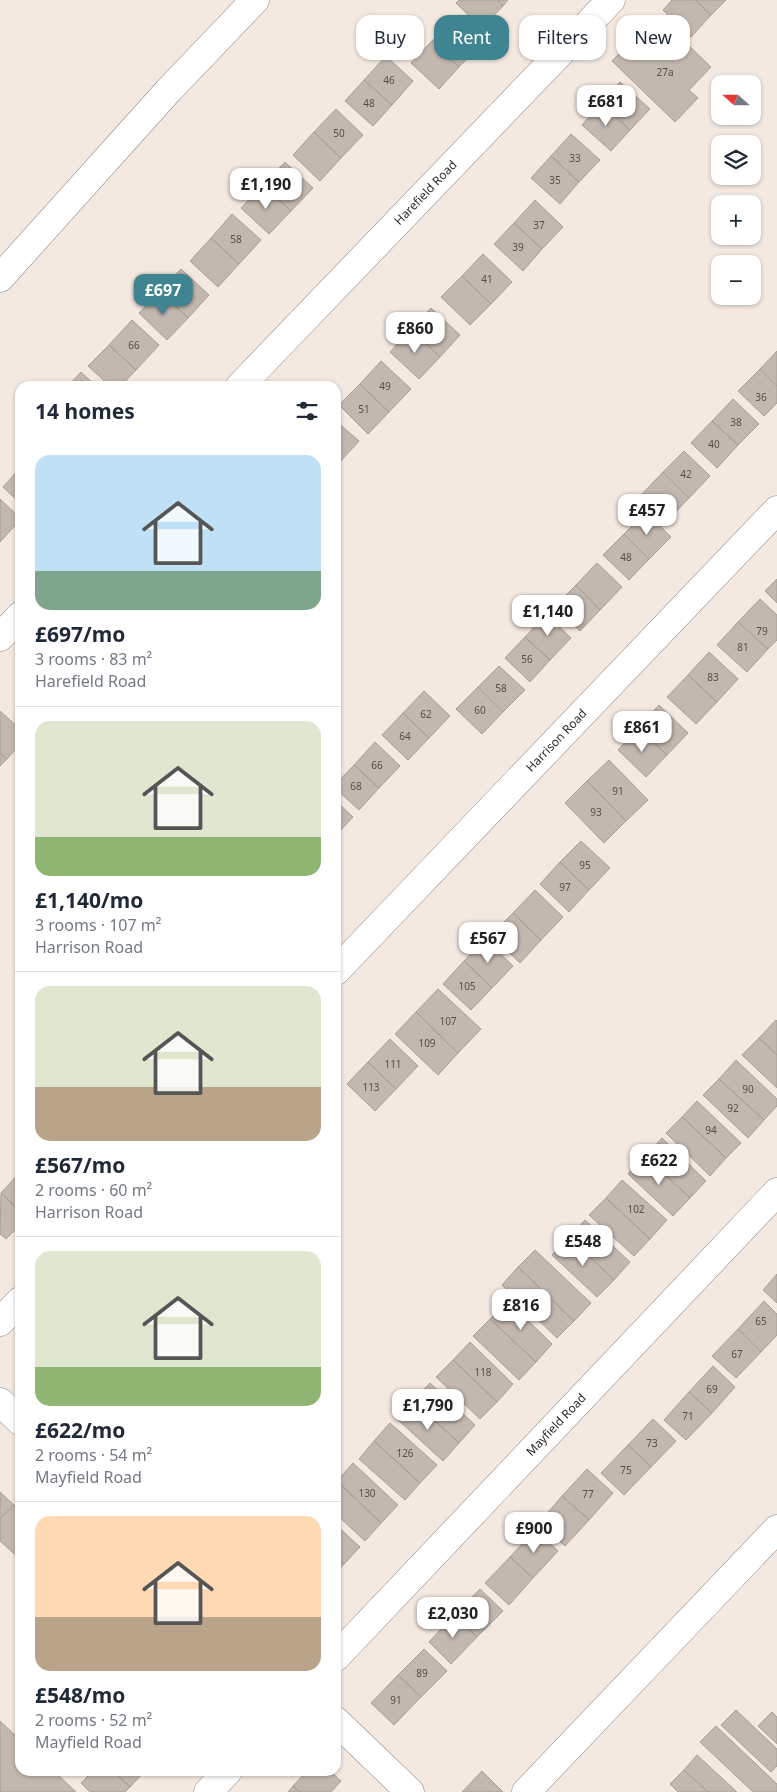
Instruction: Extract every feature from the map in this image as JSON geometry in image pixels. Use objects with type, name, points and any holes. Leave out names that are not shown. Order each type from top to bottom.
[{"type":"street","points":[[0,278],[168,91],[255,0]]},
{"type":"street","name":"Harefield Road","points":[[245,381],[611,0]]},
{"type":"street","name":"Harrison Road","points":[[341,966],[777,510]]},
{"type":"street","points":[[0,637],[15,621]]},
{"type":"street","name":"Mayfield Road","points":[[341,1652],[777,1192]]},
{"type":"street","points":[[0,1322],[15,1306]]},
{"type":"street","points":[[0,1402],[15,1416]]},
{"type":"street","points":[[526,1792],[777,1529]]},
{"type":"street","points":[[341,1726],[410,1792]]},
{"type":"street","points":[[208,1792],[223,1776]]},
{"type":"building","points":[[459,0],[497,0],[503,6],[494,15],[468,15],[456,3]]},
{"type":"building","points":[[497,0],[508,0],[503,6]]},
{"type":"building","points":[[672,0],[695,0],[711,15],[691,37],[690,15],[668,15],[663,10]]},
{"type":"building","points":[[695,0],[726,0],[711,15]]},
{"type":"building","points":[[432,41],[434,43],[434,60],[452,60],[459,67],[439,89],[411,63],[414,60],[424,60],[424,49]]},
{"type":"building","points":[[690,47],[711,67],[689,90],[698,98],[675,122],[612,61],[616,57],[616,60],[690,60]]},
{"type":"building","points":[[382,60],[390,60],[413,81],[392,105],[364,80]]},
{"type":"building","points":[[452,60],[466,60],[459,67]]},
{"type":"building","points":[[364,80],[392,105],[373,126],[345,101]]},
{"type":"building","points":[[620,82],[650,109],[630,130],[601,103]]},
{"type":"building","points":[[601,103],[630,130],[611,151],[582,125]]},
{"type":"building","points":[[336,109],[363,135],[341,158],[314,132]]},
{"type":"building","points":[[314,132],[341,158],[320,181],[293,155]]},
{"type":"building","points":[[571,134],[600,160],[579,182],[551,156]]},
{"type":"building","points":[[551,156],[579,182],[560,204],[531,178]]},
{"type":"building","points":[[285,162],[313,188],[291,211],[263,185]]},
{"type":"building","points":[[263,185],[291,211],[269,234],[241,208]]},
{"type":"building","points":[[535,200],[563,227],[542,249],[514,223]]},
{"type":"building","points":[[232,214],[261,240],[239,264],[211,238]]},
{"type":"building","points":[[514,223],[542,249],[523,271],[494,244]]},
{"type":"building","points":[[211,238],[239,264],[218,287],[190,261]]},
{"type":"building","points":[[483,254],[512,282],[491,304],[462,276]]},
{"type":"building","points":[[181,269],[209,295],[188,318],[160,291]]},
{"type":"building","points":[[462,276],[491,304],[470,325],[441,297]]},
{"type":"building","points":[[160,291],[188,318],[167,340],[139,313]]},
{"type":"building","points":[[431,308],[460,335],[440,357],[411,329]]},
{"type":"building","points":[[132,320],[159,345],[136,370],[109,345]]},
{"type":"building","points":[[411,329],[440,357],[419,379],[390,352]]},
{"type":"building","points":[[109,345],[136,370],[126,381],[104,381],[88,366]]},
{"type":"building","points":[[777,351],[777,386],[760,369]]},
{"type":"building","points":[[381,361],[411,389],[389,412],[360,384]]},
{"type":"building","points":[[760,369],[777,386],[777,403],[764,416],[738,391]]},
{"type":"building","points":[[81,372],[91,381],[73,381]]},
{"type":"building","points":[[360,384],[389,412],[368,434],[341,407],[341,403]]},
{"type":"building","points":[[733,399],[759,424],[738,445],[712,421]]},
{"type":"building","points":[[712,421],[738,445],[717,468],[691,443]]},
{"type":"building","points":[[341,425],[359,441],[341,461]]},
{"type":"building","points":[[684,451],[710,476],[689,498],[663,472]]},
{"type":"building","points":[[663,472],[689,498],[668,520],[642,494]]},
{"type":"building","points":[[15,474],[15,498],[3,487]]},
{"type":"building","points":[[0,499],[15,513],[15,526],[0,542]]},
{"type":"building","points":[[646,512],[671,537],[649,559],[624,534]]},
{"type":"building","points":[[624,534],[649,559],[629,580],[603,555]]},
{"type":"building","points":[[597,563],[622,587],[600,610],[576,585]]},
{"type":"building","points":[[777,579],[777,603],[765,591]]},
{"type":"building","points":[[576,585],[600,610],[580,631],[554,607]]},
{"type":"building","points":[[760,599],[777,615],[777,640],[768,649],[738,622]]},
{"type":"building","points":[[546,614],[571,638],[550,660],[525,637]]},
{"type":"building","points":[[738,622],[768,649],[747,672],[717,645]]},
{"type":"building","points":[[525,637],[550,660],[530,682],[505,658]]},
{"type":"building","points":[[709,652],[738,679],[717,702],[688,675]]},
{"type":"building","points":[[499,666],[525,690],[503,712],[478,687]]},
{"type":"building","points":[[688,675],[717,702],[696,724],[667,697]]},
{"type":"building","points":[[478,687],[503,712],[482,734],[456,709]]},
{"type":"building","points":[[424,691],[450,716],[429,738],[403,713]]},
{"type":"building","points":[[659,705],[688,733],[667,755],[638,728]]},
{"type":"building","points":[[0,711],[15,724],[15,750],[7,759],[0,753]]},
{"type":"building","points":[[403,713],[429,738],[408,760],[382,735]]},
{"type":"building","points":[[638,728],[667,755],[646,777],[618,750]]},
{"type":"building","points":[[375,742],[400,766],[379,788],[354,765]]},
{"type":"building","points":[[0,753],[7,759],[0,766]]},
{"type":"building","points":[[609,760],[648,800],[626,821],[587,781]]},
{"type":"building","points":[[354,765],[379,788],[359,810],[341,794],[341,779]]},
{"type":"building","points":[[587,781],[626,821],[604,843],[565,803]]},
{"type":"building","points":[[341,806],[353,817],[341,830]]},
{"type":"building","points":[[581,841],[610,868],[589,890],[560,862]]},
{"type":"building","points":[[560,862],[589,890],[569,912],[540,884]]},
{"type":"building","points":[[535,890],[563,917],[541,940],[513,913]]},
{"type":"building","points":[[513,913],[541,940],[520,963],[491,935]]},
{"type":"building","points":[[485,939],[513,966],[492,988],[464,961]]},
{"type":"building","points":[[464,961],[492,988],[471,1010],[443,984]]},
{"type":"building","points":[[438,989],[481,1029],[458,1053],[416,1012]]},
{"type":"building","points":[[416,1012],[458,1053],[438,1075],[395,1034]]},
{"type":"building","points":[[777,1021],[777,1055],[759,1038]]},
{"type":"building","points":[[759,1038],[777,1055],[777,1088],[742,1055]]},
{"type":"building","points":[[390,1039],[418,1066],[396,1089],[368,1062]]},
{"type":"building","points":[[736,1060],[777,1099],[777,1106],[764,1120],[719,1079]]},
{"type":"building","points":[[368,1062],[396,1089],[375,1111],[347,1084]]},
{"type":"building","points":[[719,1079],[764,1120],[748,1138],[703,1095]]},
{"type":"building","points":[[697,1101],[741,1143],[726,1158],[682,1117]]},
{"type":"building","points":[[682,1117],[726,1158],[710,1176],[666,1133]]},
{"type":"building","points":[[662,1138],[706,1181],[690,1198],[645,1156]]},
{"type":"building","points":[[645,1156],[690,1198],[673,1216],[628,1174]]},
{"type":"building","points":[[15,1178],[15,1206],[1,1193]]},
{"type":"building","points":[[622,1180],[667,1220],[650,1239],[606,1198]]},
{"type":"building","points":[[1,1193],[15,1206],[15,1230],[6,1239],[0,1234]]},
{"type":"building","points":[[606,1198],[650,1239],[634,1256],[589,1215]]},
{"type":"building","points":[[585,1220],[630,1262],[614,1280],[569,1237]]},
{"type":"building","points":[[569,1237],[614,1280],[597,1297],[552,1255]]},
{"type":"building","points":[[535,1250],[591,1303],[574,1321],[518,1267]]},
{"type":"building","points":[[518,1267],[574,1321],[557,1338],[502,1285]]},
{"type":"building","points":[[777,1274],[777,1303],[763,1290]]},
{"type":"building","points":[[508,1301],[552,1344],[536,1362],[490,1319]]},
{"type":"building","points":[[764,1301],[777,1314],[777,1335],[761,1352],[738,1329]]},
{"type":"building","points":[[490,1319],[536,1362],[519,1380],[473,1336]]},
{"type":"building","points":[[738,1329],[761,1352],[736,1378],[712,1356]]},
{"type":"building","points":[[470,1342],[513,1384],[497,1402],[453,1360]]},
{"type":"building","points":[[453,1360],[497,1402],[480,1419],[436,1377]]},
{"type":"building","points":[[713,1366],[735,1387],[712,1413],[689,1392]]},
{"type":"building","points":[[430,1383],[475,1425],[459,1443],[413,1401]]},
{"type":"building","points":[[689,1392],[712,1413],[686,1440],[664,1420]]},
{"type":"building","points":[[413,1401],[459,1443],[443,1461],[397,1419]]},
{"type":"building","points":[[653,1419],[676,1441],[651,1467],[628,1445]]},
{"type":"building","points":[[390,1423],[437,1465],[420,1483],[374,1441]]},
{"type":"building","points":[[374,1441],[420,1483],[405,1500],[359,1459]]},
{"type":"building","points":[[628,1445],[651,1467],[624,1495],[601,1473]]},
{"type":"building","points":[[353,1463],[398,1505],[381,1523],[341,1485],[341,1476]]},
{"type":"building","points":[[587,1469],[613,1493],[589,1520],[562,1496]]},
{"type":"building","points":[[341,1485],[381,1523],[365,1541],[341,1519]]},
{"type":"building","points":[[0,1492],[14,1505],[0,1519]]},
{"type":"building","points":[[562,1496],[589,1520],[565,1546],[539,1523]]},
{"type":"building","points":[[15,1506],[15,1554],[0,1541],[0,1519]]},
{"type":"building","points":[[341,1530],[360,1547],[344,1564],[341,1561]]},
{"type":"building","points":[[535,1530],[558,1551],[533,1578],[510,1557]]},
{"type":"building","points":[[510,1557],[533,1578],[509,1605],[485,1583]]},
{"type":"building","points":[[480,1589],[503,1611],[477,1637],[454,1615]]},
{"type":"building","points":[[454,1615],[477,1637],[451,1664],[429,1642]]},
{"type":"building","points":[[424,1649],[447,1671],[421,1697],[398,1675]]},
{"type":"building","points":[[398,1675],[421,1697],[394,1725],[371,1703]]},
{"type":"building","points":[[736,1710],[777,1749],[777,1766],[771,1772],[721,1725]]},
{"type":"building","points":[[772,1712],[777,1717],[777,1744],[758,1726]]},
{"type":"building","points":[[0,1721],[15,1735],[15,1776],[59,1776],[76,1792],[0,1792]]},
{"type":"building","points":[[716,1726],[777,1784],[777,1792],[753,1792],[700,1742]]},
{"type":"building","points":[[697,1755],[737,1792],[708,1792],[684,1770]]},
{"type":"building","points":[[684,1770],[708,1792],[678,1792],[670,1784]]},
{"type":"building","points":[[482,1771],[503,1792],[462,1792]]},
{"type":"building","points":[[88,1776],[118,1776],[130,1787],[125,1792],[90,1792],[81,1783]]},
{"type":"building","points":[[118,1776],[140,1776],[130,1787]]},
{"type":"building","points":[[302,1776],[336,1776],[341,1781],[331,1792],[300,1792],[293,1786]]},
{"type":"building","points":[[293,1786],[300,1792],[288,1792]]}]
